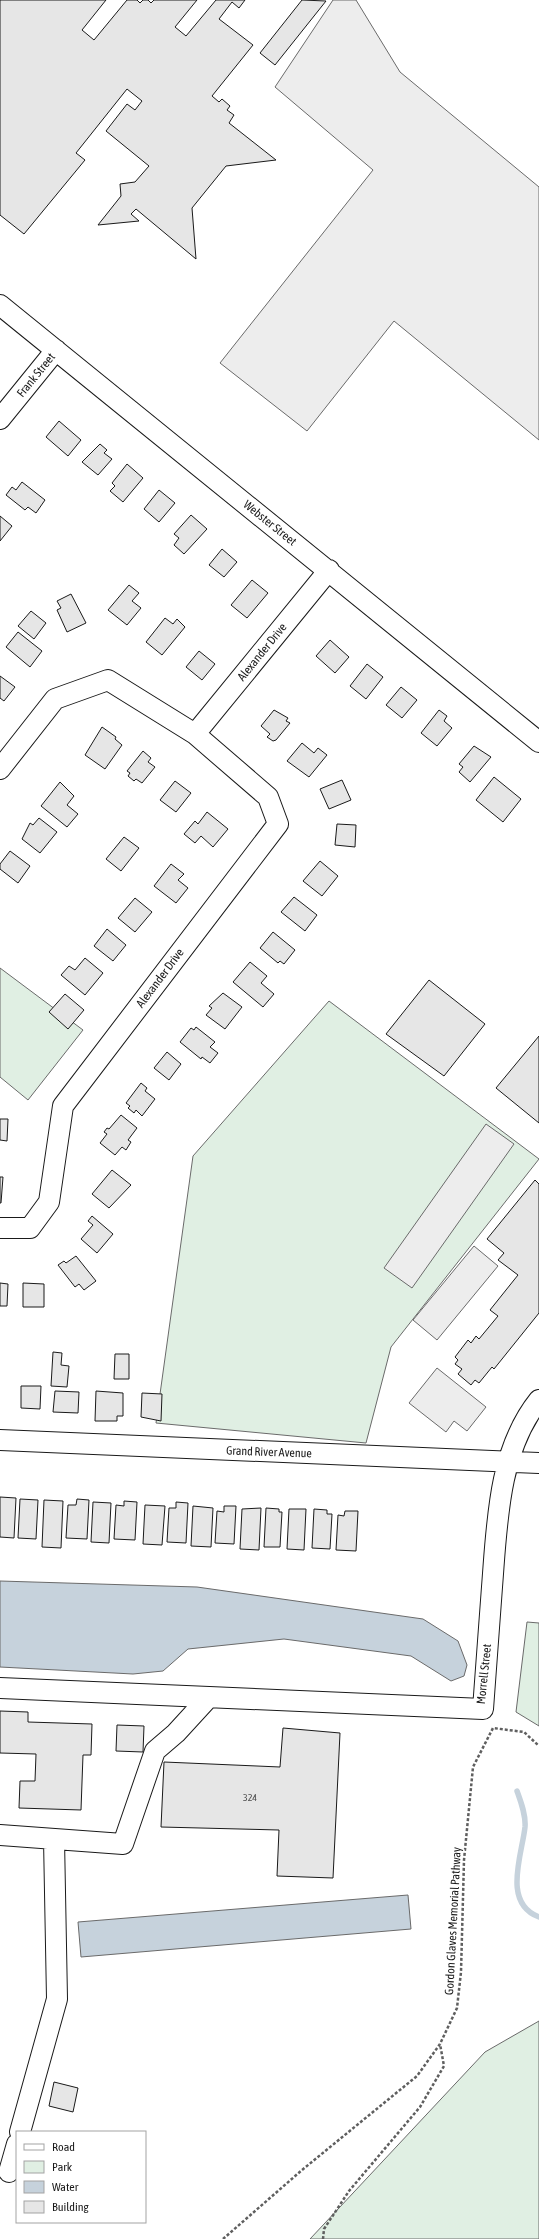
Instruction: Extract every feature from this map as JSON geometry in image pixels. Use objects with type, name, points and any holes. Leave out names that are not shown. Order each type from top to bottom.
[{"type":"street","name":"Webster Street","points":[[0,304],[539,742]]},
{"type":"street","name":"Frank Street","points":[[0,419],[56,350]]},
{"type":"street","name":"Alexander Drive","points":[[195,734],[329,570]]},
{"type":"street","name":"Alexander Drive","points":[[0,769],[55,699],[108,680],[195,734],[268,797],[278,824],[62,1106],[49,1202],[30,1228],[0,1228]]},
{"type":"street","name":"Morrell Street","points":[[209,1697],[483,1709],[498,1508],[508,1462],[528,1414],[539,1400]]},
{"type":"street","name":"Grand River Avenue","points":[[0,1440],[539,1463]]},
{"type":"street","points":[[0,1688],[209,1697]]},
{"type":"street","points":[[0,1835],[123,1844],[155,1751],[176,1733],[209,1697]]},
{"type":"street","points":[[20,2131],[57,1999],[54,1839]]},
{"type":"street","points":[[9,2172],[16,2148]]},
{"type":"path","name":"Gordon Glaves Memorial Pathway","points":[[223,2239],[302,2170],[417,2076],[440,2044],[457,2008],[461,1972],[464,1860],[473,1767],[493,1728],[524,1732],[539,1746]]},
{"type":"path","points":[[323,2239],[324,2229],[349,2191],[420,2107],[444,2066],[440,2044]]},
{"type":"green space","points":[[0,968],[83,1030],[28,1100],[0,1077]]},
{"type":"green space","points":[[329,1001],[539,1159],[391,1347],[366,1443],[156,1423],[193,1156]]},
{"type":"green space","points":[[527,1622],[539,1623],[539,1726],[516,1712]]},
{"type":"green space","points":[[539,2021],[539,2239],[310,2239],[485,2052]]},
{"type":"shaded area","points":[[333,0],[356,0],[400,72],[539,187],[539,440],[394,321],[307,431],[220,363],[373,170],[275,87]]},
{"type":"shaded area","points":[[486,1124],[514,1144],[412,1288],[384,1268]]},
{"type":"shaded area","points":[[474,1246],[498,1266],[437,1340],[413,1320]]},
{"type":"shaded area","points":[[437,1368],[486,1407],[467,1431],[454,1421],[446,1432],[409,1403]]},
{"type":"water","points":[[0,1581],[197,1587],[423,1619],[458,1641],[467,1665],[464,1676],[451,1681],[411,1656],[284,1639],[188,1649],[163,1671],[133,1674],[0,1667]]},
{"type":"water","points":[[408,1895],[411,1929],[81,1957],[78,1922]]},
{"type":"building","points":[[0,0],[106,0],[82,30],[94,40],[127,0],[137,0],[140,3],[143,0],[148,0],[151,3],[154,0],[197,0],[175,27],[186,36],[216,0],[245,0],[239,8],[232,2],[219,19],[253,45],[212,96],[219,102],[222,99],[230,106],[227,110],[234,115],[229,123],[276,160],[226,166],[192,208],[196,259],[136,209],[131,214],[139,221],[98,225],[121,196],[120,184],[135,182],[149,166],[106,131],[127,104],[135,110],[142,101],[127,89],[76,153],[85,160],[24,234],[0,215]]},
{"type":"building","points":[[302,0],[326,1],[275,65],[260,53]]},
{"type":"building","points":[[59,421],[81,440],[68,456],[46,437]]},
{"type":"building","points":[[100,444],[107,450],[104,453],[112,459],[98,475],[82,462]]},
{"type":"building","points":[[127,464],[143,478],[123,502],[110,491],[115,486],[112,483]]},
{"type":"building","points":[[22,482],[45,500],[36,513],[28,507],[25,510],[6,495],[12,487],[16,490]]},
{"type":"building","points":[[159,490],[175,503],[159,522],[144,509]]},
{"type":"building","points":[[191,515],[207,529],[184,554],[174,545],[179,538],[174,534]]},
{"type":"building","points":[[0,516],[12,526],[0,541]]},
{"type":"building","points":[[222,549],[237,562],[224,577],[209,565]]},
{"type":"building","points":[[252,580],[268,593],[247,618],[231,605]]},
{"type":"building","points":[[129,585],[139,593],[132,601],[141,608],[127,625],[108,610]]},
{"type":"building","points":[[71,594],[86,623],[67,632],[57,610],[61,608],[57,601]]},
{"type":"building","points":[[31,611],[46,623],[34,639],[18,626]]},
{"type":"building","points":[[165,618],[173,624],[177,619],[185,627],[162,655],[146,642]]},
{"type":"building","points":[[18,632],[42,651],[30,667],[6,647]]},
{"type":"building","points":[[330,640],[349,657],[335,673],[316,656]]},
{"type":"building","points":[[199,651],[215,664],[202,680],[186,667]]},
{"type":"building","points":[[367,664],[383,677],[366,699],[350,686]]},
{"type":"building","points":[[0,676],[15,687],[4,701],[0,698]]},
{"type":"building","points":[[401,687],[417,700],[402,718],[386,705]]},
{"type":"building","points":[[274,710],[288,718],[286,721],[290,723],[276,740],[273,741],[267,737],[270,734],[261,726]]},
{"type":"building","points":[[439,710],[447,716],[444,721],[452,728],[437,746],[421,733]]},
{"type":"building","points":[[102,727],[116,737],[115,739],[122,745],[105,769],[85,755]]},
{"type":"building","points":[[302,743],[314,753],[318,748],[327,755],[309,777],[287,761]]},
{"type":"building","points":[[474,746],[491,757],[470,782],[459,772],[463,767],[459,764]]},
{"type":"building","points":[[143,751],[151,758],[148,762],[155,767],[142,783],[136,779],[134,781],[128,776],[130,773],[127,771]]},
{"type":"building","points":[[494,777],[521,799],[503,822],[476,800]]},
{"type":"building","points":[[342,780],[351,800],[329,809],[320,789]]},
{"type":"building","points":[[175,781],[191,793],[176,812],[160,800]]},
{"type":"building","points":[[60,782],[74,796],[67,805],[78,814],[67,827],[41,806]]},
{"type":"building","points":[[207,812],[228,829],[213,847],[201,836],[195,843],[184,834],[195,821],[198,824]]},
{"type":"building","points":[[39,818],[57,832],[40,853],[22,839],[30,823],[33,825]]},
{"type":"building","points":[[337,824],[356,825],[355,847],[335,845]]},
{"type":"building","points":[[124,837],[139,848],[121,871],[106,859]]},
{"type":"building","points":[[10,851],[30,866],[18,883],[0,869],[0,864]]},
{"type":"building","points":[[320,861],[338,876],[322,896],[303,881]]},
{"type":"building","points":[[171,864],[184,874],[178,880],[188,888],[176,903],[154,886]]},
{"type":"building","points":[[294,897],[317,915],[305,931],[281,912]]},
{"type":"building","points":[[135,898],[152,912],[135,932],[118,918]]},
{"type":"building","points":[[107,929],[126,945],[113,961],[94,946]]},
{"type":"building","points":[[273,932],[295,950],[284,964],[280,961],[278,963],[260,948]]},
{"type":"building","points":[[85,958],[103,973],[85,995],[61,975],[69,966],[75,970]]},
{"type":"building","points":[[250,962],[267,976],[261,983],[274,994],[263,1007],[233,982]]},
{"type":"building","points":[[429,980],[485,1024],[444,1076],[386,1034]]},
{"type":"building","points":[[223,993],[242,1007],[225,1029],[206,1015],[212,1008],[209,1006]]},
{"type":"building","points":[[65,994],[84,1010],[68,1029],[49,1012]]},
{"type":"building","points":[[196,1027],[215,1042],[210,1047],[218,1053],[210,1063],[202,1057],[201,1059],[180,1042],[191,1028],[194,1030]]},
{"type":"building","points":[[539,1036],[539,1123],[496,1088]]},
{"type":"building","points":[[167,1052],[181,1064],[169,1080],[154,1068]]},
{"type":"building","points":[[141,1083],[147,1088],[145,1091],[155,1099],[142,1116],[136,1110],[134,1113],[128,1108],[130,1106],[126,1103]]},
{"type":"building","points":[[121,1115],[137,1128],[128,1140],[131,1142],[126,1150],[122,1147],[115,1155],[100,1143],[107,1134],[104,1132],[107,1128],[109,1129]]},
{"type":"building","points":[[0,1119],[8,1119],[7,1141],[0,1140]]},
{"type":"building","points":[[112,1170],[131,1185],[109,1208],[92,1194]]},
{"type":"building","points":[[0,1177],[3,1177],[1,1203],[0,1203]]},
{"type":"building","points":[[535,1180],[539,1184],[539,1313],[494,1369],[492,1367],[479,1383],[475,1380],[471,1385],[458,1374],[462,1369],[455,1364],[458,1360],[455,1357],[468,1340],[471,1343],[476,1336],[479,1339],[498,1316],[490,1310],[518,1275],[498,1260],[504,1253],[487,1239]]},
{"type":"building","points":[[92,1216],[113,1234],[97,1253],[81,1239],[93,1225],[88,1221]]},
{"type":"building","points":[[76,1256],[96,1281],[84,1290],[79,1284],[75,1287],[58,1265],[64,1261],[66,1263]]},
{"type":"building","points":[[0,1283],[8,1284],[7,1306],[0,1306]]},
{"type":"building","points":[[23,1283],[44,1284],[44,1307],[23,1307]]},
{"type":"building","points":[[53,1352],[62,1353],[61,1365],[69,1366],[67,1387],[51,1386]]},
{"type":"building","points":[[115,1354],[129,1354],[129,1379],[114,1379]]},
{"type":"building","points":[[21,1386],[41,1386],[40,1409],[21,1408]]},
{"type":"building","points":[[55,1391],[79,1392],[78,1413],[53,1412]]},
{"type":"building","points":[[96,1391],[123,1393],[123,1416],[117,1416],[117,1421],[95,1421]]},
{"type":"building","points":[[142,1393],[162,1394],[161,1421],[141,1417]]},
{"type":"building","points":[[0,1497],[16,1498],[14,1538],[0,1537]]},
{"type":"building","points":[[20,1499],[38,1500],[36,1539],[18,1538]]},
{"type":"building","points":[[77,1499],[89,1500],[87,1539],[66,1538],[68,1505],[76,1505]]},
{"type":"building","points":[[44,1500],[63,1501],[61,1548],[42,1547]]},
{"type":"building","points":[[124,1501],[137,1502],[135,1540],[114,1539],[116,1505],[124,1506]]},
{"type":"building","points":[[93,1502],[111,1503],[109,1543],[91,1542]]},
{"type":"building","points":[[176,1502],[188,1503],[186,1543],[167,1542],[169,1508],[176,1508]]},
{"type":"building","points":[[145,1505],[165,1506],[162,1545],[143,1544]]},
{"type":"building","points":[[193,1506],[213,1508],[211,1547],[191,1546]]},
{"type":"building","points":[[224,1506],[236,1506],[234,1544],[215,1543],[217,1511],[224,1512]]},
{"type":"building","points":[[261,1508],[259,1550],[240,1549],[242,1509]]},
{"type":"building","points":[[266,1508],[279,1509],[279,1512],[282,1512],[280,1547],[264,1547]]},
{"type":"building","points":[[289,1509],[306,1509],[304,1550],[287,1549]]},
{"type":"building","points":[[314,1509],[327,1510],[327,1514],[332,1514],[330,1549],[312,1548]]},
{"type":"building","points":[[345,1511],[358,1511],[356,1551],[336,1550],[338,1515],[344,1516]]},
{"type":"building","points":[[0,1711],[28,1712],[28,1722],[92,1724],[91,1755],[83,1755],[81,1810],[19,1808],[20,1781],[35,1781],[36,1754],[0,1753]]},
{"type":"building","points":[[117,1725],[144,1726],[143,1752],[116,1751]]},
{"type":"building","points":[[283,1728],[340,1733],[333,1878],[277,1876],[279,1830],[161,1827],[164,1762],[280,1767]]},
{"type":"building","points":[[54,2082],[78,2088],[73,2112],[49,2106]]},
{"type":"waterway","points":[[517,1791],[525,1818],[525,1827],[518,1864],[518,1890],[521,1901],[528,1910],[539,1917]]}]
